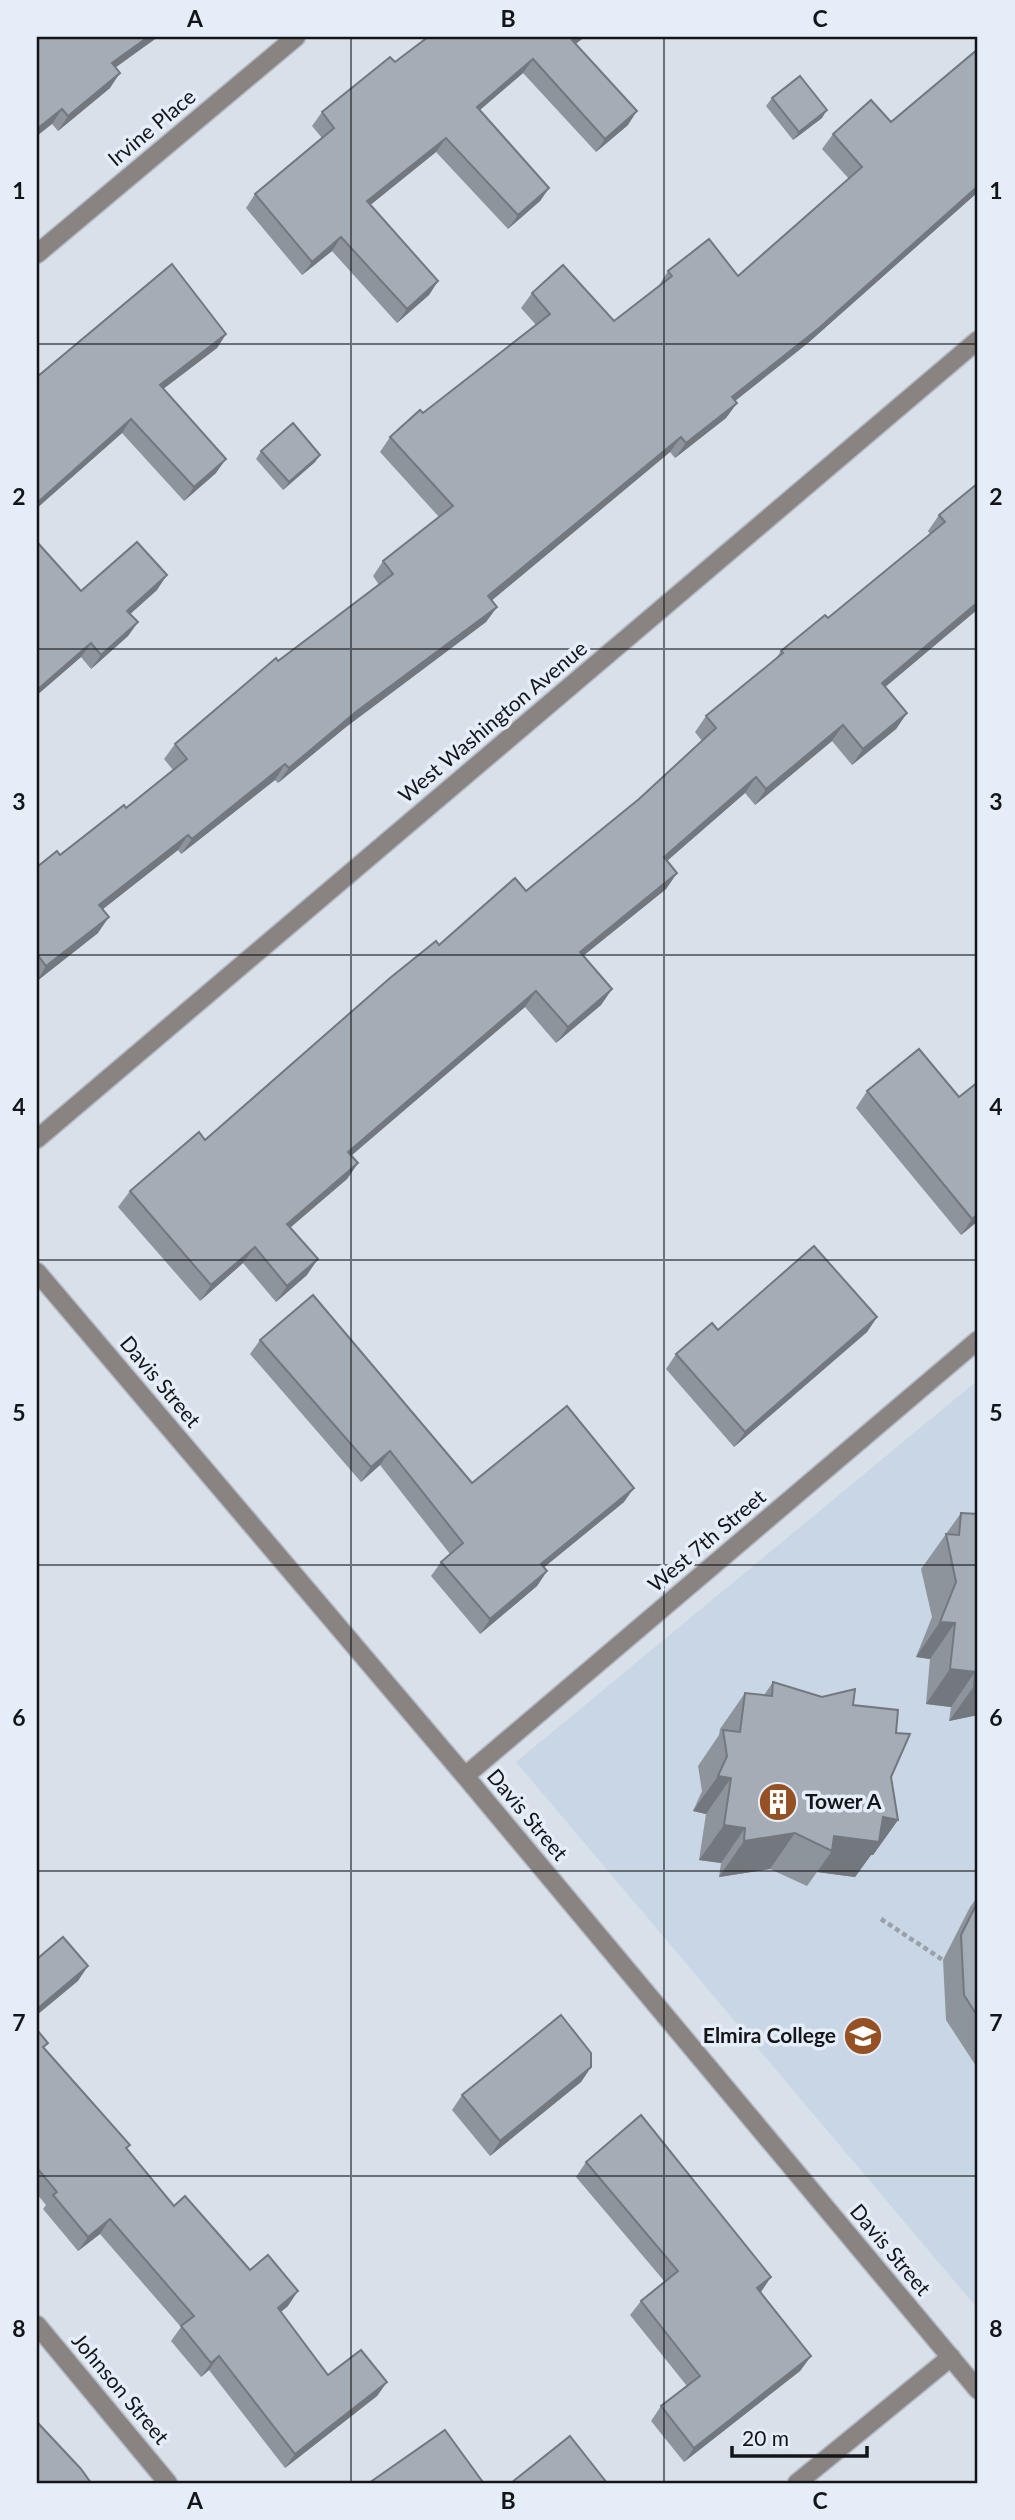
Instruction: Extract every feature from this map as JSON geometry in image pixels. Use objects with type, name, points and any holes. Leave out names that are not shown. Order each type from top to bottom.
[{"type":"street","name":"Irvine Place","points":[[37,254],[296,37]]},
{"type":"street","name":"West Washington Avenue","points":[[37,1139],[978,340]]},
{"type":"street","name":"Davis Street","points":[[37,1272],[465,1776],[978,2390]]},
{"type":"street","name":"West 7th Street","points":[[465,1776],[978,1340]]},
{"type":"street","name":"Johnson Street","points":[[37,2325],[169,2483]]},
{"type":"street","points":[[797,2483],[951,2357]]},
{"type":"path","points":[[881,1919],[943,1960]]},
{"type":"shaded area","name":"Elmira College","points":[[978,1380],[978,2309],[516,1762]]},
{"type":"building","points":[[37,37],[148,37],[112,63],[120,73],[68,116],[62,109],[37,129]]},
{"type":"building","points":[[428,37],[577,37],[572,40],[637,111],[605,139],[533,59],[477,107],[549,188],[518,215],[446,138],[367,201],[438,281],[407,309],[341,237],[312,262],[255,194],[334,128],[322,112],[390,57],[395,62]]},
{"type":"building","points":[[978,49],[978,186],[819,328],[732,397],[737,403],[686,443],[681,437],[488,596],[497,607],[357,711],[289,768],[285,764],[192,839],[188,835],[99,905],[109,917],[46,966],[37,954],[37,867],[57,851],[60,855],[124,805],[126,808],[187,759],[175,744],[276,658],[278,661],[393,574],[383,561],[453,506],[390,437],[420,410],[423,413],[550,314],[532,293],[563,265],[614,321],[672,276],[668,271],[709,239],[738,276],[862,167],[833,134],[871,100],[891,122]]},
{"type":"building","points":[[800,76],[827,110],[799,132],[772,98]]},
{"type":"building","points":[[172,264],[226,334],[160,385],[226,459],[194,487],[131,419],[37,503],[37,377]]},
{"type":"building","points":[[293,423],[320,455],[289,482],[261,451]]},
{"type":"building","points":[[978,483],[978,602],[882,683],[907,713],[863,749],[843,725],[766,789],[756,777],[664,857],[677,873],[580,952],[612,989],[568,1027],[536,991],[348,1152],[358,1163],[287,1224],[318,1259],[287,1286],[255,1247],[211,1285],[130,1191],[199,1132],[205,1140],[390,978],[436,941],[439,945],[515,878],[526,891],[639,799],[716,728],[706,716],[825,615],[828,618],[945,522],[939,515]]},
{"type":"building","points":[[37,542],[81,591],[137,542],[167,575],[127,611],[138,622],[101,655],[91,643],[37,690]]},
{"type":"building","points":[[919,1049],[959,1097],[978,1082],[978,1214],[972,1219],[867,1091]]},
{"type":"building","points":[[814,1246],[877,1317],[745,1432],[676,1354],[712,1323],[718,1330]]},
{"type":"building","points":[[313,1295],[472,1483],[567,1406],[634,1488],[541,1564],[547,1571],[490,1619],[441,1562],[463,1543],[390,1451],[371,1467],[260,1340]]},
{"type":"building","points":[[961,1513],[978,1514],[978,1685],[974,1686],[975,1672],[950,1669],[955,1623],[940,1622],[956,1582],[946,1534],[959,1535]]},
{"type":"building","name":"Tower A","points":[[773,1682],[822,1697],[855,1689],[853,1705],[898,1710],[896,1733],[910,1734],[891,1777],[898,1820],[883,1817],[879,1842],[834,1836],[832,1851],[795,1833],[744,1841],[745,1828],[724,1825],[731,1778],[718,1776],[727,1756],[723,1730],[740,1732],[745,1693],[772,1696]]},
{"type":"building","points":[[978,1901],[978,2017],[964,1995],[961,1935]]},
{"type":"building","points":[[63,1937],[88,1966],[37,2009],[37,1959]]},
{"type":"building","points":[[561,2015],[591,2053],[591,2067],[500,2141],[462,2095]]},
{"type":"building","points":[[37,2030],[48,2043],[43,2047],[130,2145],[126,2148],[174,2206],[185,2196],[250,2270],[268,2255],[298,2291],[278,2308],[328,2375],[361,2350],[387,2382],[295,2454],[219,2356],[211,2363],[181,2326],[194,2316],[110,2219],[88,2237],[53,2195],[57,2192],[37,2168]]},
{"type":"building","points":[[641,2115],[771,2277],[757,2288],[811,2356],[694,2448],[661,2406],[700,2376],[641,2301],[678,2271],[586,2162]]},
{"type":"building","points":[[37,2422],[81,2469],[91,2483],[37,2483]]},
{"type":"building","points":[[445,2430],[482,2481],[369,2483]]},
{"type":"building","points":[[570,2436],[607,2483],[511,2483]]},
{"type":"place","name":"Tower A","points":[[778,1802]]},
{"type":"place","name":"Elmira College","points":[[863,2036]]}]
